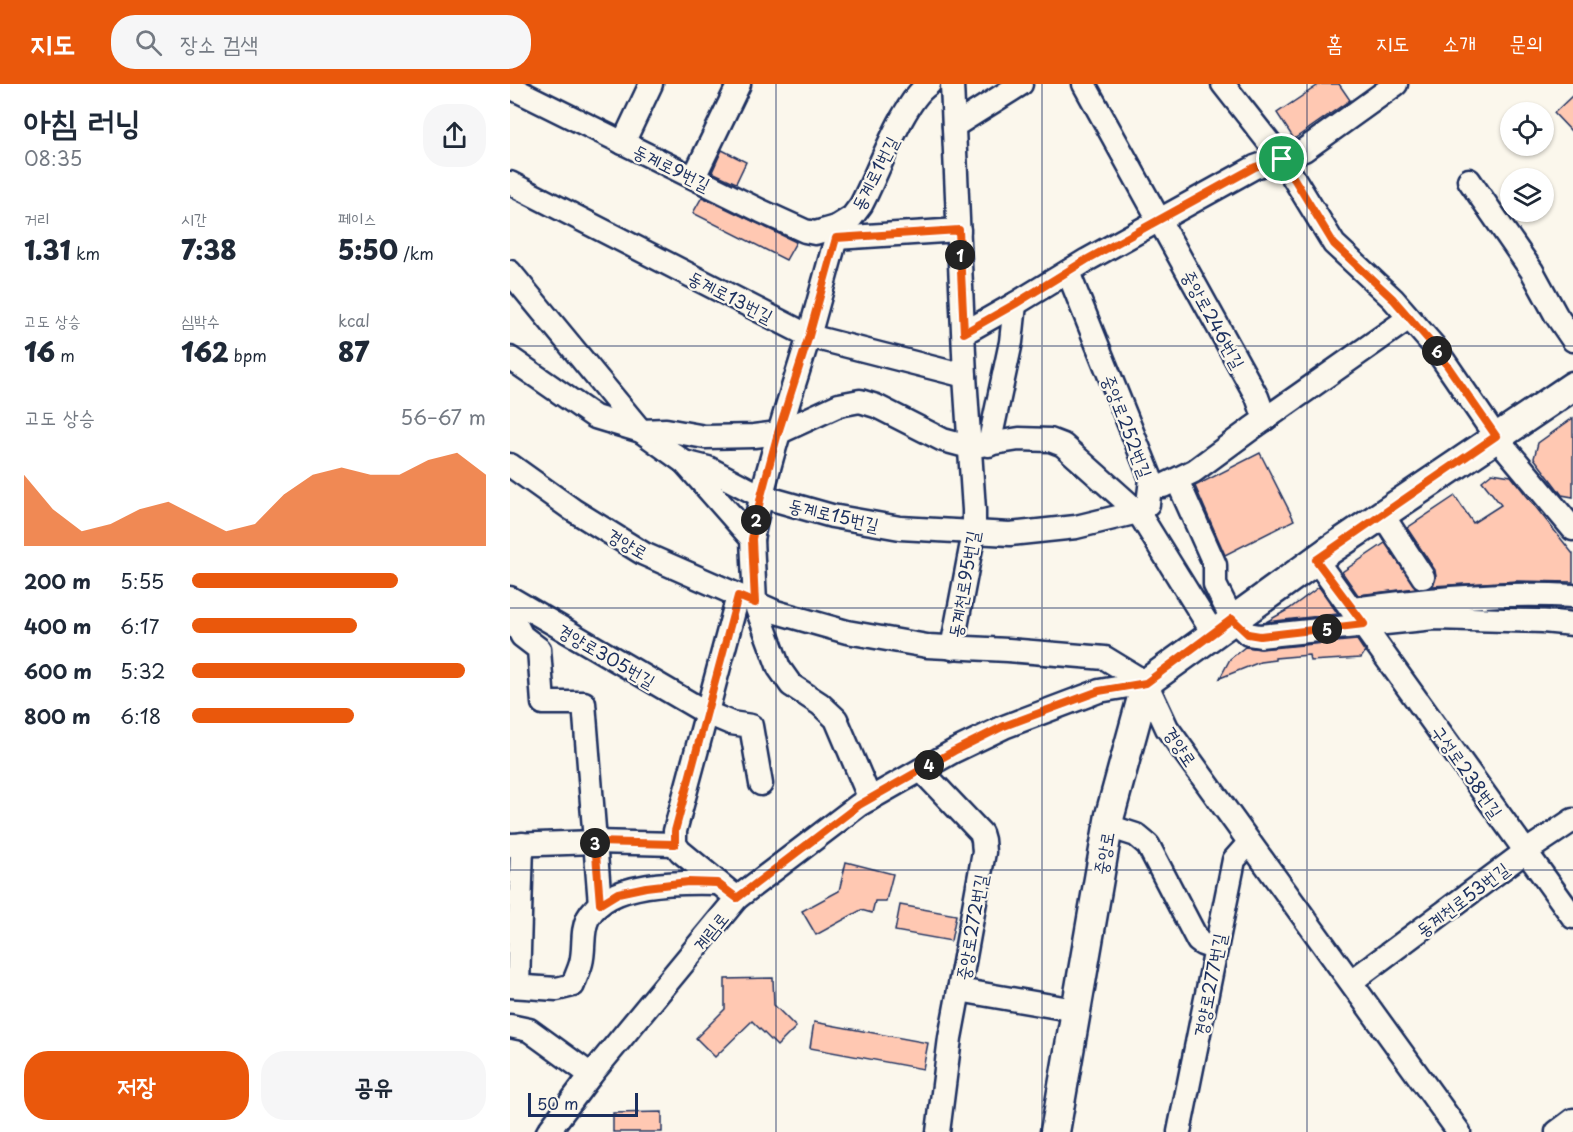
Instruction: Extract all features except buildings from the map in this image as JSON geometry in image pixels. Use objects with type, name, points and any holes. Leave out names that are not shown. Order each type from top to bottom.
[{"type":"main road","points":[[1146,683],[1222,626],[1382,514],[1573,386]]},
{"type":"main road","name":"중앙로","points":[[1055,1132],[1108,826],[1117,785],[1146,683]]},
{"type":"street","points":[[623,143],[651,84]]},
{"type":"street","points":[[694,177],[739,84]]},
{"type":"street","name":"동계로1번길","points":[[836,233],[861,205],[904,114],[927,84]]},
{"type":"street","name":"동계천로95번길","points":[[952,84],[965,376],[979,446],[974,532],[952,648]]},
{"type":"street","points":[[954,126],[1021,84]]},
{"type":"street","name":"중앙로246번길","points":[[1084,84],[1257,397],[1265,419]]},
{"type":"street","points":[[1223,84],[1282,159],[1334,244],[1393,299],[1433,345],[1496,436],[1568,514]]},
{"type":"street","points":[[964,333],[1255,167],[1304,150],[1396,84]]},
{"type":"street","name":"동계로9번길","points":[[510,87],[805,231],[836,233],[959,230]]},
{"type":"street","points":[[1469,180],[1532,271],[1556,315],[1573,340]]},
{"type":"street","name":"동계로13번길","points":[[510,183],[809,336],[965,376]]},
{"type":"street","points":[[737,898],[680,852],[675,844],[675,831],[705,712],[746,600],[752,539],[761,496],[778,433],[809,336],[836,233]]},
{"type":"street","name":"동계로15번길","points":[[510,272],[640,431],[684,462],[708,468],[761,496],[859,521],[900,528],[1010,534],[1077,527],[1138,512]]},
{"type":"street","name":"중앙로252번길","points":[[1068,272],[1151,479],[1148,504],[1138,512]]},
{"type":"street","points":[[979,446],[1011,342],[1015,304]]},
{"type":"street","points":[[1151,491],[1194,471],[1409,318]]},
{"type":"street","name":"동계로15번길","points":[[510,358],[595,417],[640,431],[666,430],[705,437],[778,433]]},
{"type":"street","points":[[778,433],[839,405],[860,401],[876,406],[943,440],[979,446],[1019,438],[1050,440],[1064,445],[1138,512],[1222,626],[1248,634],[1260,636],[1358,617],[1435,598],[1524,593],[1573,596]]},
{"type":"street","points":[[684,462],[752,539]]},
{"type":"street","name":"경양로","points":[[510,465],[573,510],[644,554],[746,600],[806,622],[894,641],[952,648],[1105,658],[1146,683],[1167,728],[1460,1132]]},
{"type":"street","points":[[1177,480],[1215,565],[1215,585],[1222,626]]},
{"type":"street","points":[[1382,514],[1423,577]]},
{"type":"street","name":"구성로238번길","points":[[1316,560],[1573,917]]},
{"type":"street","name":"경양로305번길","points":[[510,598],[705,712],[731,723],[751,726],[762,784]]},
{"type":"street","points":[[746,600],[779,668],[791,685],[820,704],[836,719],[870,799]]},
{"type":"street","points":[[510,613],[522,636],[539,649],[543,703],[584,704],[600,904]]},
{"type":"street","points":[[1358,617],[1543,621],[1573,624]]},
{"type":"street","name":"계림로","points":[[548,1132],[591,1075],[737,898],[870,799],[1004,726],[1099,691],[1146,683]]},
{"type":"street","name":"중앙로272번길","points":[[921,770],[981,833],[983,840],[984,852],[959,990],[1075,1011]]},
{"type":"street","name":"동계천로53번길","points":[[1352,981],[1525,852],[1573,820]]},
{"type":"street","points":[[1108,826],[1136,835],[1148,845],[1198,940],[1216,949]]},
{"type":"street","points":[[675,844],[595,842],[516,844],[514,986],[557,989],[573,985],[581,964],[584,929],[589,917],[600,904],[618,893],[688,882],[717,883]]},
{"type":"street","name":"경양로277번길","points":[[1179,1132],[1234,860],[1249,843]]},
{"type":"street","points":[[938,1132],[950,1038],[959,990]]},
{"type":"street","points":[[510,1026],[528,1030],[591,1075]]},
{"type":"street","points":[[1557,1132],[1573,1120]]},
{"type":"route","points":[[1282,159],[1334,244],[1393,299],[1433,345],[1496,436],[1316,560],[1364,624],[1260,636],[1248,634],[1232,619],[1146,683],[1099,691],[1004,726],[954,751],[859,805],[737,898],[717,883],[688,882],[618,893],[600,904],[595,842],[675,844],[675,831],[705,712],[738,596],[755,603],[752,539],[761,496],[836,238],[959,230],[964,333],[1086,260],[1255,167],[1282,159]]}]
